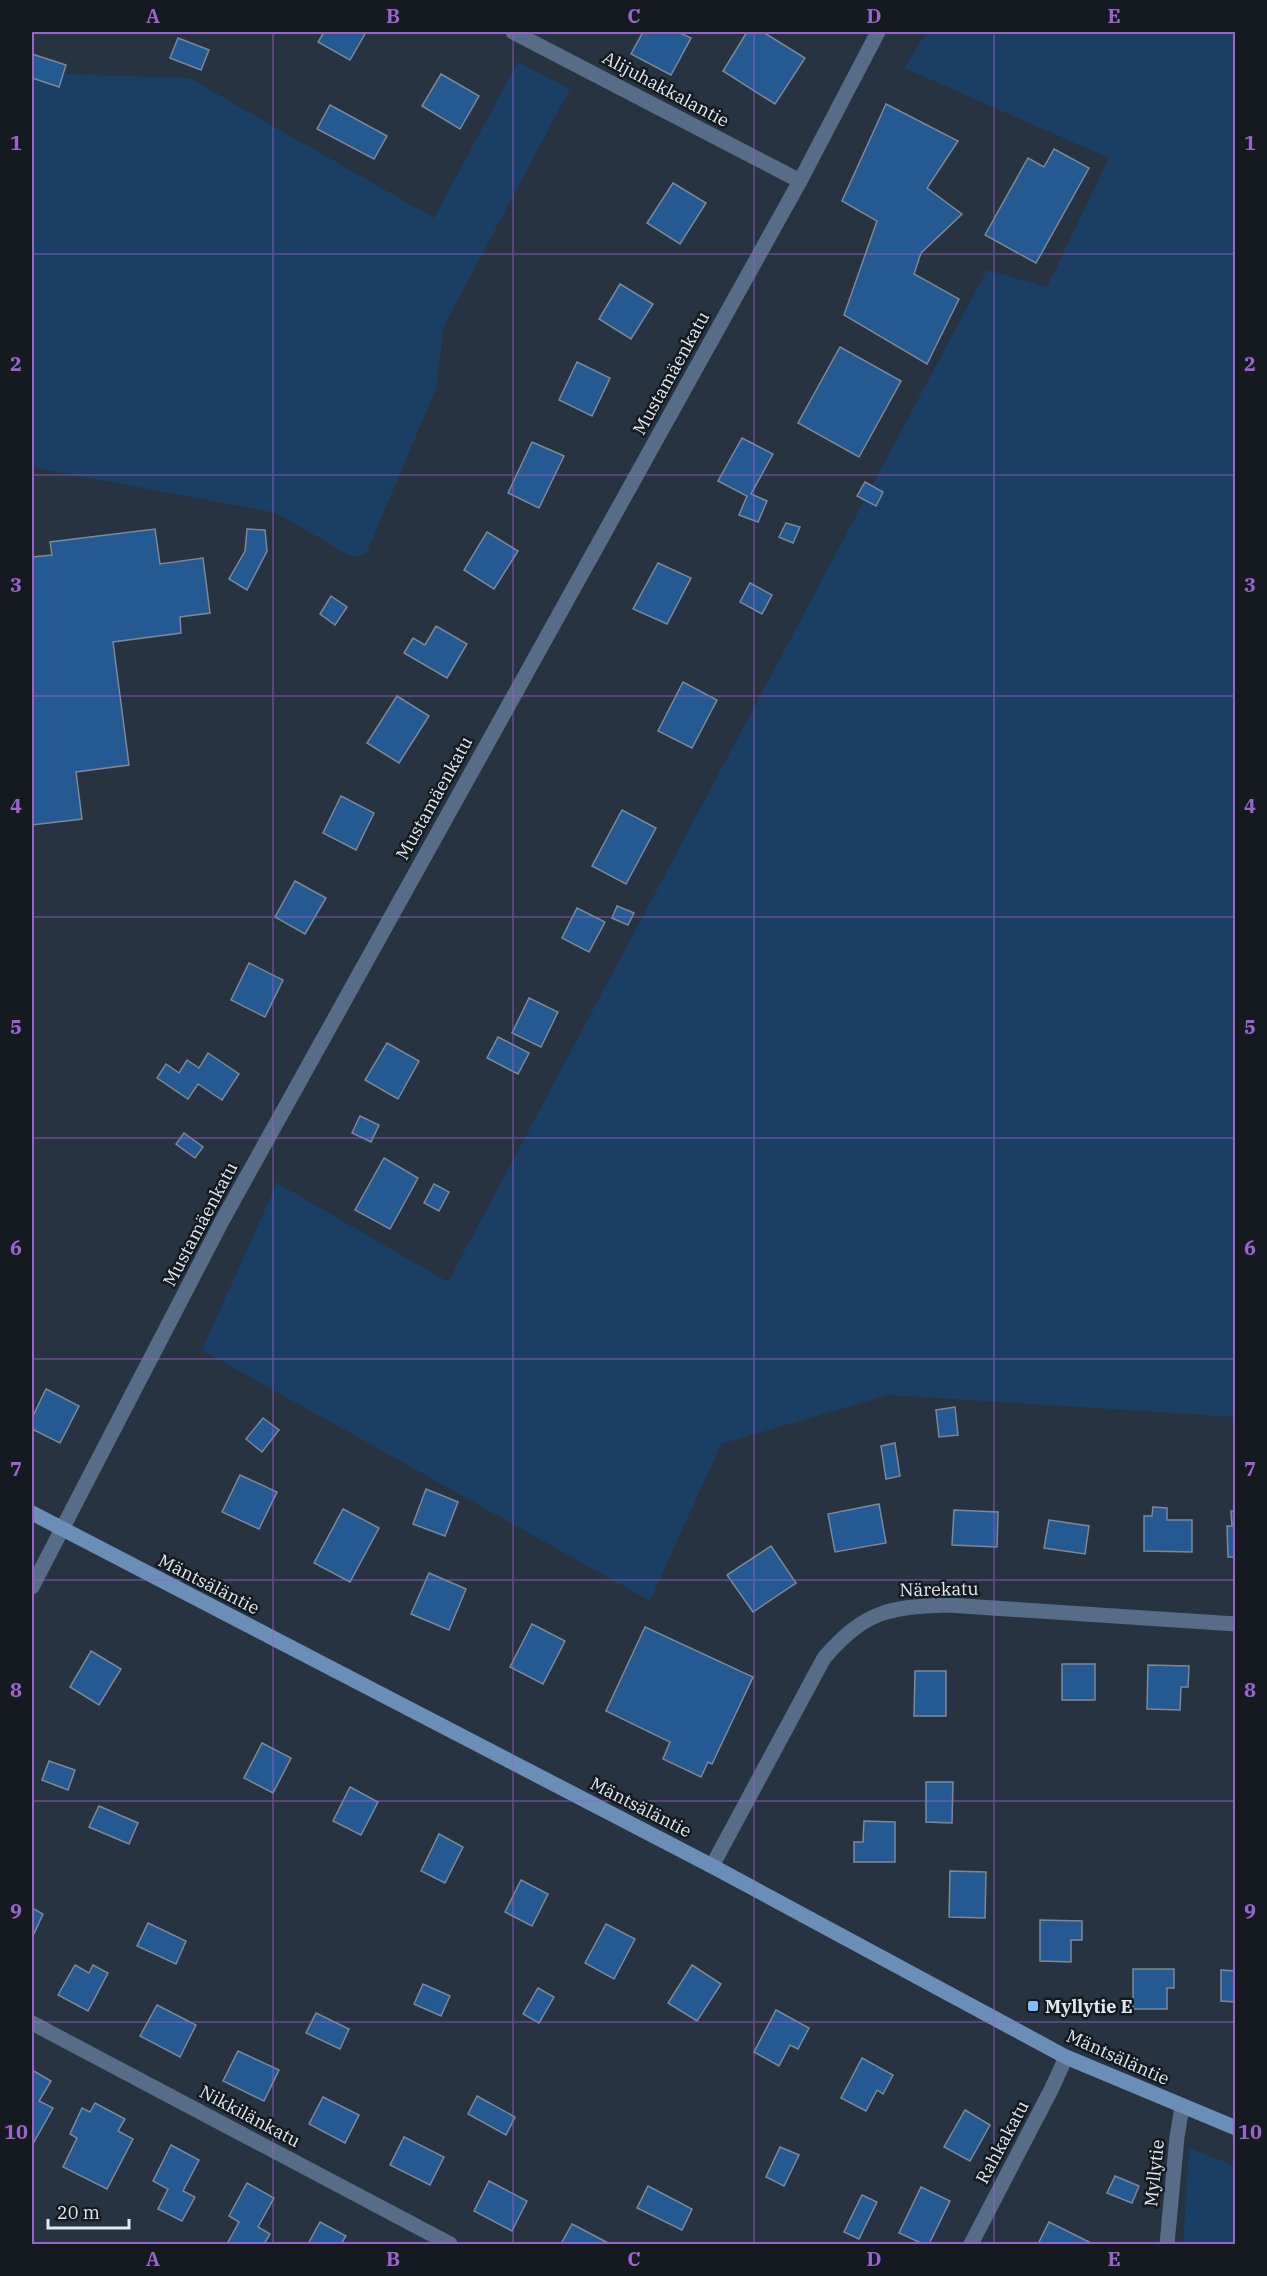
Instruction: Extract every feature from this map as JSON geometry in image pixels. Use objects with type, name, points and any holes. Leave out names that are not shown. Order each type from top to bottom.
[{"type":"street","name":"Alijuhakkalantie","points":[[513,32],[800,181]]},
{"type":"street","name":"Mustamäenkatu","points":[[32,1587],[222,1221],[800,181],[878,32]]},
{"type":"street","name":"Mäntsäläntie","points":[[32,1513],[712,1866],[1066,2057],[1236,2128]]},
{"type":"street","name":"Närekatu","points":[[712,1866],[824,1658],[843,1636],[865,1620],[888,1610],[948,1605],[1236,1624]]},
{"type":"street","name":"Nikkilänkatu","points":[[32,2022],[450,2244]]},
{"type":"street","name":"Rahkakatu","points":[[971,2244],[1066,2057]]},
{"type":"street","name":"Myllytie","points":[[1167,2244],[1182,2107]]},
{"type":"shaded area","points":[[927,32],[1235,32],[1235,1417],[889,1395],[721,1444],[650,1601],[202,1350],[277,1183],[448,1282],[987,270],[1047,287],[1109,158],[904,68]]},
{"type":"shaded area","points":[[518,62],[570,89],[444,326],[436,389],[366,554],[352,557],[276,513],[32,467],[32,73],[189,78],[434,218]]},
{"type":"shaded area","points":[[1189,2148],[1235,2166],[1235,2244],[1183,2244]]},
{"type":"building","points":[[324,32],[366,32],[350,60],[318,42]]},
{"type":"building","points":[[643,32],[678,32],[691,38],[671,75],[631,54]]},
{"type":"building","points":[[747,32],[763,32],[805,58],[775,104],[723,71]]},
{"type":"building","points":[[178,38],[209,50],[201,70],[170,58]]},
{"type":"building","points":[[32,54],[66,65],[59,87],[32,78]]},
{"type":"building","points":[[441,74],[479,96],[460,129],[422,106]]},
{"type":"building","points":[[886,104],[958,141],[927,188],[962,214],[921,253],[914,274],[959,299],[927,364],[844,315],[877,221],[842,201]]},
{"type":"building","points":[[330,105],[387,136],[374,159],[317,129]]},
{"type":"building","points":[[1054,149],[1089,168],[1036,263],[985,235],[1028,158],[1044,167]]},
{"type":"building","points":[[673,183],[706,203],[680,244],[647,223]]},
{"type":"building","points":[[620,284],[653,304],[631,339],[599,319]]},
{"type":"building","points":[[840,347],[901,381],[859,457],[798,423]]},
{"type":"building","points":[[577,362],[610,378],[592,416],[559,400]]},
{"type":"building","points":[[742,438],[773,454],[751,494],[767,501],[758,522],[739,515],[747,496],[718,481]]},
{"type":"building","points":[[532,442],[564,456],[539,508],[508,493]]},
{"type":"building","points":[[865,482],[883,492],[876,506],[857,496]]},
{"type":"building","points":[[786,523],[800,527],[793,543],[779,537]]},
{"type":"building","points":[[155,529],[160,564],[203,558],[210,613],[180,617],[181,633],[113,642],[129,765],[76,772],[82,819],[32,825],[32,557],[52,555],[50,542]]},
{"type":"building","points":[[247,529],[265,530],[267,551],[247,590],[229,579],[245,551]]},
{"type":"building","points":[[487,532],[518,551],[494,589],[464,570]]},
{"type":"building","points":[[658,563],[691,578],[667,624],[633,609]]},
{"type":"building","points":[[750,583],[772,595],[762,614],[740,602]]},
{"type":"building","points":[[331,596],[347,607],[335,625],[320,614]]},
{"type":"building","points":[[436,626],[467,644],[447,678],[404,653],[413,638],[425,645]]},
{"type":"building","points":[[683,682],[717,700],[692,748],[658,731]]},
{"type":"building","points":[[397,696],[429,716],[399,763],[367,743]]},
{"type":"building","points":[[341,796],[374,813],[356,850],[323,833]]},
{"type":"building","points":[[622,810],[656,828],[626,884],[592,866]]},
{"type":"building","points":[[295,881],[326,898],[305,934],[275,917]]},
{"type":"building","points":[[617,906],[634,913],[628,925],[612,918]]},
{"type":"building","points":[[577,908],[605,922],[589,952],[562,938]]},
{"type":"building","points":[[249,963],[283,980],[265,1017],[231,1000]]},
{"type":"building","points":[[529,998],[558,1012],[541,1047],[512,1033]]},
{"type":"building","points":[[498,1037],[529,1053],[518,1074],[487,1058]]},
{"type":"building","points":[[387,1043],[419,1061],[398,1099],[365,1080]]},
{"type":"building","points":[[208,1053],[239,1074],[222,1100],[198,1084],[188,1099],[157,1078],[166,1064],[179,1073],[187,1060],[199,1068]]},
{"type":"building","points":[[360,1116],[379,1125],[371,1142],[352,1133]]},
{"type":"building","points":[[184,1133],[203,1147],[195,1158],[176,1144]]},
{"type":"building","points":[[384,1158],[418,1178],[390,1229],[355,1210]]},
{"type":"building","points":[[434,1184],[449,1192],[439,1211],[424,1203]]},
{"type":"building","points":[[46,1389],[79,1406],[60,1443],[32,1429],[32,1418]]},
{"type":"building","points":[[955,1407],[958,1435],[939,1437],[936,1410]]},
{"type":"building","points":[[263,1418],[279,1430],[262,1452],[246,1439]]},
{"type":"building","points":[[895,1443],[900,1476],[886,1479],[881,1446]]},
{"type":"building","points":[[240,1475],[277,1492],[259,1529],[222,1512]]},
{"type":"building","points":[[426,1489],[458,1502],[445,1536],[413,1524]]},
{"type":"building","points":[[879,1504],[886,1543],[835,1552],[828,1514]]},
{"type":"building","points":[[1153,1507],[1167,1508],[1167,1520],[1192,1520],[1192,1552],[1144,1551],[1144,1516],[1152,1516]]},
{"type":"building","points":[[343,1509],[379,1528],[350,1582],[314,1563]]},
{"type":"building","points":[[954,1510],[998,1512],[997,1547],[952,1545]]},
{"type":"building","points":[[1231,1511],[1236,1511],[1236,1557],[1228,1557],[1227,1526],[1232,1526]]},
{"type":"building","points":[[1049,1520],[1089,1526],[1085,1554],[1044,1548]]},
{"type":"building","points":[[771,1546],[796,1583],[753,1612],[727,1575]]},
{"type":"building","points":[[429,1573],[466,1589],[449,1630],[411,1614]]},
{"type":"building","points":[[532,1624],[565,1641],[543,1684],[510,1667]]},
{"type":"building","points":[[645,1627],[753,1677],[712,1764],[708,1762],[701,1777],[663,1759],[670,1742],[606,1711]]},
{"type":"building","points":[[91,1651],[121,1669],[99,1705],[70,1687]]},
{"type":"building","points":[[1062,1664],[1095,1664],[1095,1700],[1062,1700]]},
{"type":"building","points":[[1148,1665],[1189,1666],[1188,1687],[1181,1687],[1180,1710],[1147,1709]]},
{"type":"building","points":[[915,1671],[946,1671],[946,1716],[914,1716]]},
{"type":"building","points":[[262,1743],[291,1758],[273,1793],[244,1778]]},
{"type":"building","points":[[49,1761],[75,1770],[68,1790],[42,1780]]},
{"type":"building","points":[[926,1782],[953,1782],[952,1823],[926,1822]]},
{"type":"building","points":[[350,1787],[378,1802],[361,1835],[333,1821]]},
{"type":"building","points":[[99,1806],[138,1823],[129,1844],[89,1827]]},
{"type":"building","points":[[864,1821],[895,1822],[895,1862],[854,1862],[854,1842],[863,1842]]},
{"type":"building","points":[[439,1834],[463,1847],[445,1883],[421,1871]]},
{"type":"building","points":[[950,1871],[986,1872],[985,1918],[949,1917]]},
{"type":"building","points":[[521,1880],[548,1894],[532,1926],[505,1912]]},
{"type":"building","points":[[32,1908],[43,1914],[32,1938]]},
{"type":"building","points":[[1040,1920],[1082,1921],[1082,1940],[1071,1940],[1071,1962],[1040,1961]]},
{"type":"building","points":[[148,1923],[186,1941],[176,1964],[137,1946]]},
{"type":"building","points":[[606,1924],[635,1939],[614,1979],[585,1963]]},
{"type":"building","points":[[75,1965],[89,1973],[93,1965],[108,1973],[88,2011],[58,1995]]},
{"type":"building","points":[[692,1965],[721,1984],[697,2021],[668,2003]]},
{"type":"building","points":[[1133,1969],[1174,1969],[1174,1988],[1167,1988],[1167,2009],[1133,2009]]},
{"type":"building","points":[[1221,1970],[1236,1971],[1236,2002],[1221,2001]]},
{"type":"building","points":[[423,1984],[450,1996],[441,2016],[414,2004]]},
{"type":"building","points":[[538,1988],[554,1997],[539,2023],[523,2014]]},
{"type":"building","points":[[157,2005],[196,2025],[180,2057],[140,2036]]},
{"type":"building","points":[[776,2010],[809,2028],[798,2049],[790,2045],[779,2066],[754,2052]]},
{"type":"building","points":[[316,2013],[349,2029],[340,2049],[306,2033]]},
{"type":"building","points":[[238,2051],[279,2070],[264,2101],[223,2081]]},
{"type":"building","points":[[862,2058],[893,2075],[883,2094],[877,2090],[866,2111],[841,2098]]},
{"type":"building","points":[[32,2070],[51,2081],[39,2101],[53,2108],[34,2142],[32,2141]]},
{"type":"building","points":[[477,2096],[515,2117],[506,2135],[468,2114]]},
{"type":"building","points":[[323,2097],[359,2115],[345,2143],[309,2124]]},
{"type":"building","points":[[95,2103],[125,2119],[118,2131],[133,2139],[107,2189],[63,2167],[77,2138],[70,2134],[82,2108],[90,2112]]},
{"type":"building","points":[[965,2110],[990,2125],[970,2161],[944,2147]]},
{"type":"building","points":[[404,2137],[444,2157],[430,2185],[390,2165]]},
{"type":"building","points":[[171,2145],[199,2160],[183,2191],[195,2197],[182,2221],[158,2209],[168,2189],[153,2181]]},
{"type":"building","points":[[780,2147],[799,2155],[784,2186],[766,2177]]},
{"type":"building","points":[[1115,2176],[1139,2186],[1132,2203],[1107,2193]]},
{"type":"building","points":[[489,2181],[527,2201],[512,2231],[474,2211]]},
{"type":"building","points":[[247,2183],[274,2198],[258,2227],[270,2234],[264,2244],[228,2242],[239,2222],[229,2216]]},
{"type":"building","points":[[648,2186],[692,2209],[682,2230],[637,2208]]},
{"type":"building","points":[[921,2187],[950,2201],[929,2244],[923,2244],[899,2233]]},
{"type":"building","points":[[862,2195],[877,2202],[859,2239],[844,2232]]},
{"type":"building","points":[[320,2222],[346,2236],[341,2244],[308,2244]]},
{"type":"building","points":[[1049,2222],[1093,2244],[1038,2244]]},
{"type":"building","points":[[572,2224],[610,2244],[561,2244]]},
{"type":"place","name":"Myllytie E","points":[[1033,2006]]}]
